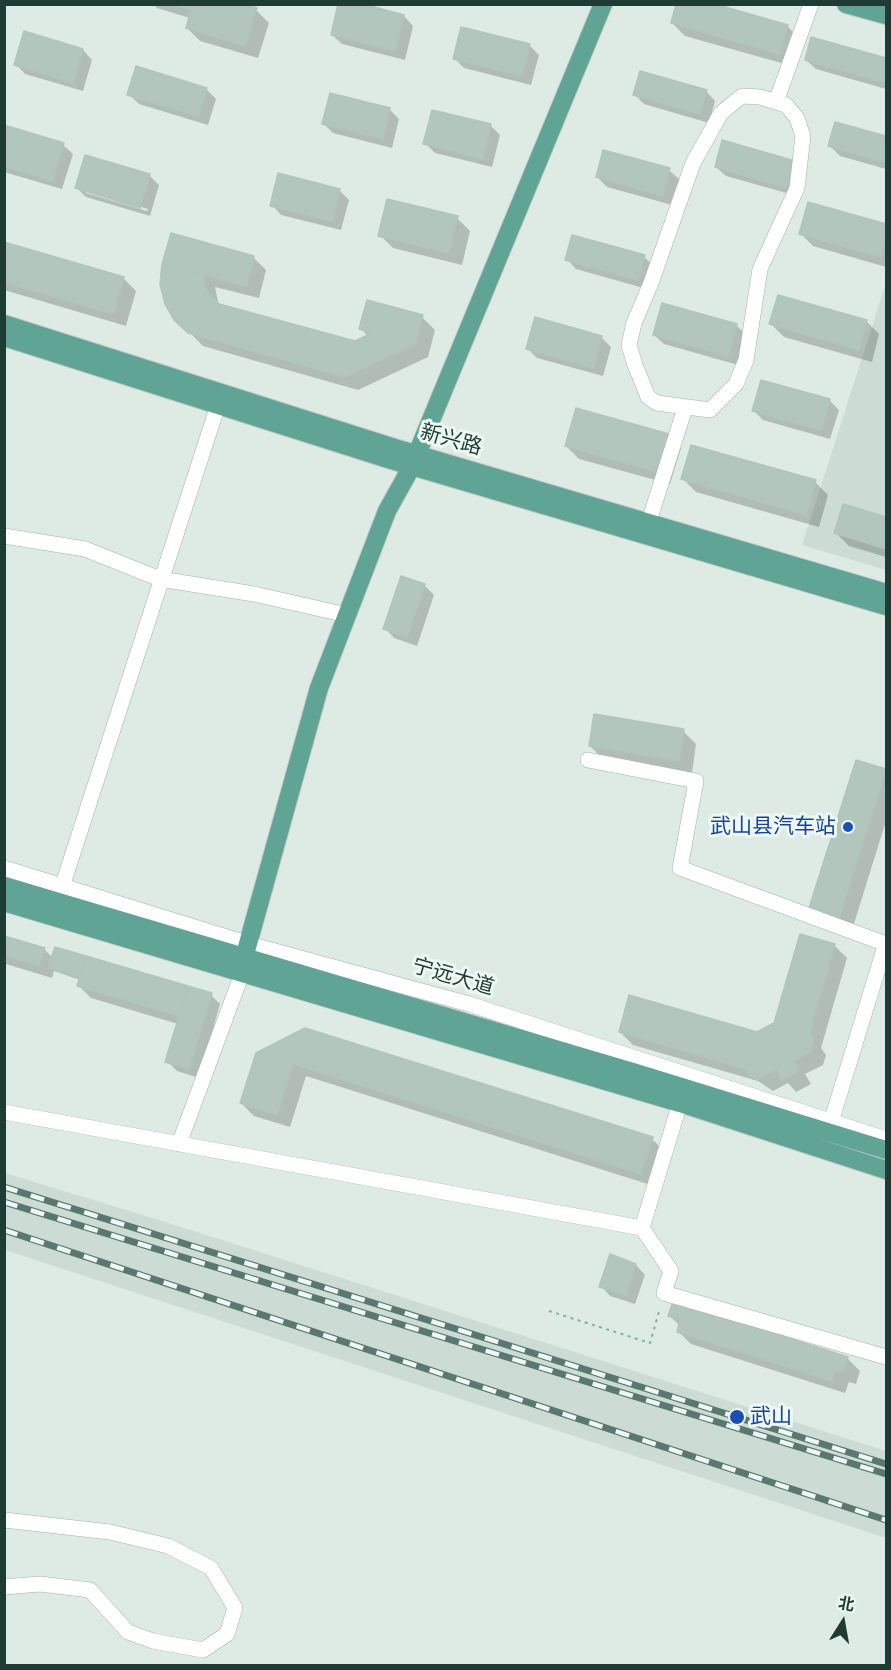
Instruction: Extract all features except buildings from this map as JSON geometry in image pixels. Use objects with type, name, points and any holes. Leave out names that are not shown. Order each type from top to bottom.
[{"type":"main road","points":[[246,958],[320,688],[347,615],[387,511],[414,460],[603,4]]},
{"type":"main road","points":[[846,4],[886,15]]},
{"type":"main road","name":"新兴路","points":[[4,324],[414,460]]},
{"type":"main road","name":"新兴路","points":[[4,337],[218,405],[647,529],[886,606]]},
{"type":"main road","name":"新兴路","points":[[647,529],[886,593]]},
{"type":"main road","name":"宁远大道","points":[[4,886],[636,1073],[828,1135],[886,1170]]},
{"type":"main road","name":"宁远大道","points":[[4,902],[246,958],[680,1104],[828,1135],[886,1150]]},
{"type":"street","points":[[776,102],[811,4]]},
{"type":"street","points":[[742,96],[760,97],[786,105],[797,118],[803,136],[797,188],[760,269],[746,360],[736,384],[710,410],[685,408],[657,403],[648,398],[629,345],[634,323],[651,283],[693,163],[721,113],[742,96]]},
{"type":"street","points":[[63,884],[218,405]]},
{"type":"street","points":[[647,529],[685,408]]},
{"type":"street","points":[[4,536],[85,549],[160,579],[254,594],[347,615]]},
{"type":"street","points":[[588,760],[696,781],[680,868],[886,943],[828,1135]]},
{"type":"street","name":"宁远大道","points":[[4,868],[63,884],[246,958]]},
{"type":"street","points":[[179,1144],[246,958]]},
{"type":"street","points":[[642,1228],[680,1104]]},
{"type":"street","points":[[4,1112],[642,1228],[671,1271],[664,1293],[886,1358]]},
{"type":"street","name":"宁远大道","points":[[828,1135],[886,1139]]},
{"type":"street","points":[[4,1520],[110,1532],[168,1546],[211,1568],[235,1608],[227,1634],[203,1650],[153,1641],[128,1632],[90,1590],[40,1584],[4,1587]]},
{"type":"path","points":[[549,1311],[650,1343],[664,1293]]},
{"type":"shaded area","points":[[886,283],[886,570],[802,545]]},
{"type":"shaded area","points":[[5,1173],[886,1451],[886,1538],[5,1250]]},
{"type":"railway","points":[[4,1187],[886,1464]]},
{"type":"railway","points":[[4,1202],[886,1474]]},
{"type":"railway","points":[[4,1230],[886,1520]]},
{"type":"place","name":"武山县汽车站","points":[[848,827]]},
{"type":"place","name":"武山","points":[[737,1417]]}]
